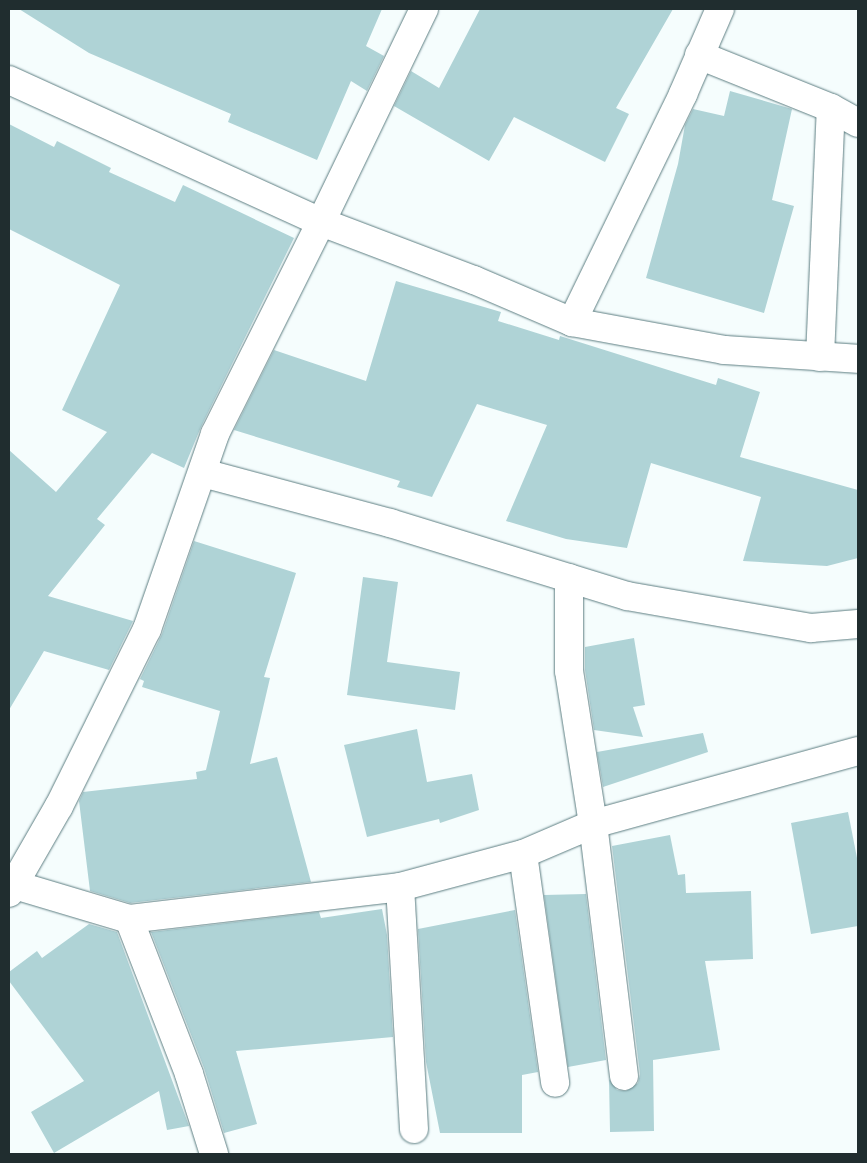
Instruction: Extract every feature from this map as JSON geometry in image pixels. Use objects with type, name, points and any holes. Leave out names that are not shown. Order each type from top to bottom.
[{"type":"street","points":[[424,9],[321,222],[215,434],[203,474],[147,629],[58,806],[12,889],[129,919],[400,887],[523,854],[593,824],[858,751]]},
{"type":"street","points":[[572,322],[700,55],[720,9]]},
{"type":"street","points":[[700,55],[831,108],[858,123]]},
{"type":"street","points":[[9,80],[321,222],[474,280],[572,322],[724,350],[858,359]]},
{"type":"street","points":[[820,357],[831,108]]},
{"type":"street","points":[[203,474],[390,523],[627,596],[811,628],[858,624]]},
{"type":"street","points":[[569,578],[569,671],[593,824],[624,1076]]},
{"type":"street","points":[[523,854],[556,1083]]},
{"type":"street","points":[[400,887],[414,1129]]},
{"type":"street","points":[[129,919],[189,1074],[214,1154]]},
{"type":"building","points":[[19,9],[382,9],[366,46],[384,56],[367,91],[351,81],[317,160],[228,122],[231,114],[89,53]]},
{"type":"building","points":[[480,9],[673,9],[616,108],[629,114],[605,162],[514,117],[489,161],[394,106],[411,71],[439,88]]},
{"type":"building","points":[[730,91],[792,109],[772,200],[794,206],[764,313],[646,278],[678,164],[685,125],[693,109],[724,116]]},
{"type":"building","points":[[9,124],[54,147],[57,141],[111,168],[109,172],[175,202],[183,185],[294,238],[201,427],[184,468],[152,453],[97,519],[105,525],[48,596],[133,621],[109,670],[44,651],[9,710],[9,450],[56,492],[107,432],[62,410],[120,285],[9,229]]},
{"type":"building","points":[[396,281],[501,312],[498,321],[559,340],[560,336],[716,385],[718,378],[760,392],[740,457],[858,490],[858,558],[827,566],[743,561],[761,497],[651,463],[627,548],[566,539],[506,521],[547,425],[477,404],[432,497],[397,487],[400,481],[234,430],[274,350],[366,381]]},
{"type":"building","points":[[194,541],[296,573],[264,677],[270,678],[250,764],[277,757],[311,882],[130,903],[90,891],[79,801],[83,792],[197,779],[196,772],[206,770],[220,711],[142,687],[144,681],[140,679],[162,634]]},
{"type":"building","points":[[363,577],[398,582],[387,662],[460,672],[455,710],[347,695]]},
{"type":"building","points":[[634,638],[645,705],[633,707],[643,737],[594,730],[585,670],[585,647]]},
{"type":"building","points":[[417,729],[427,782],[472,774],[479,810],[440,823],[439,819],[367,837],[344,745]]},
{"type":"building","points":[[703,733],[708,752],[603,787],[597,752]]},
{"type":"building","points":[[848,812],[858,863],[858,926],[811,934],[791,823]]},
{"type":"building","points":[[670,835],[678,875],[685,874],[686,893],[751,891],[753,959],[705,961],[720,1050],[653,1060],[654,1131],[610,1132],[609,1079],[617,1090],[626,1091],[638,1083],[640,1074],[612,846]]},
{"type":"building","points":[[586,894],[606,1060],[568,1067],[544,895]]},
{"type":"building","points":[[382,909],[387,935],[393,1037],[236,1051],[257,1124],[224,1133],[204,1068],[151,932],[319,912],[321,918]]},
{"type":"building","points":[[515,910],[538,1072],[522,1075],[522,1133],[440,1133],[426,1062],[418,929]]},
{"type":"building","points":[[89,924],[117,932],[189,1126],[167,1130],[159,1091],[54,1153],[31,1112],[84,1081],[9,981],[9,972],[37,951],[42,958]]}]
